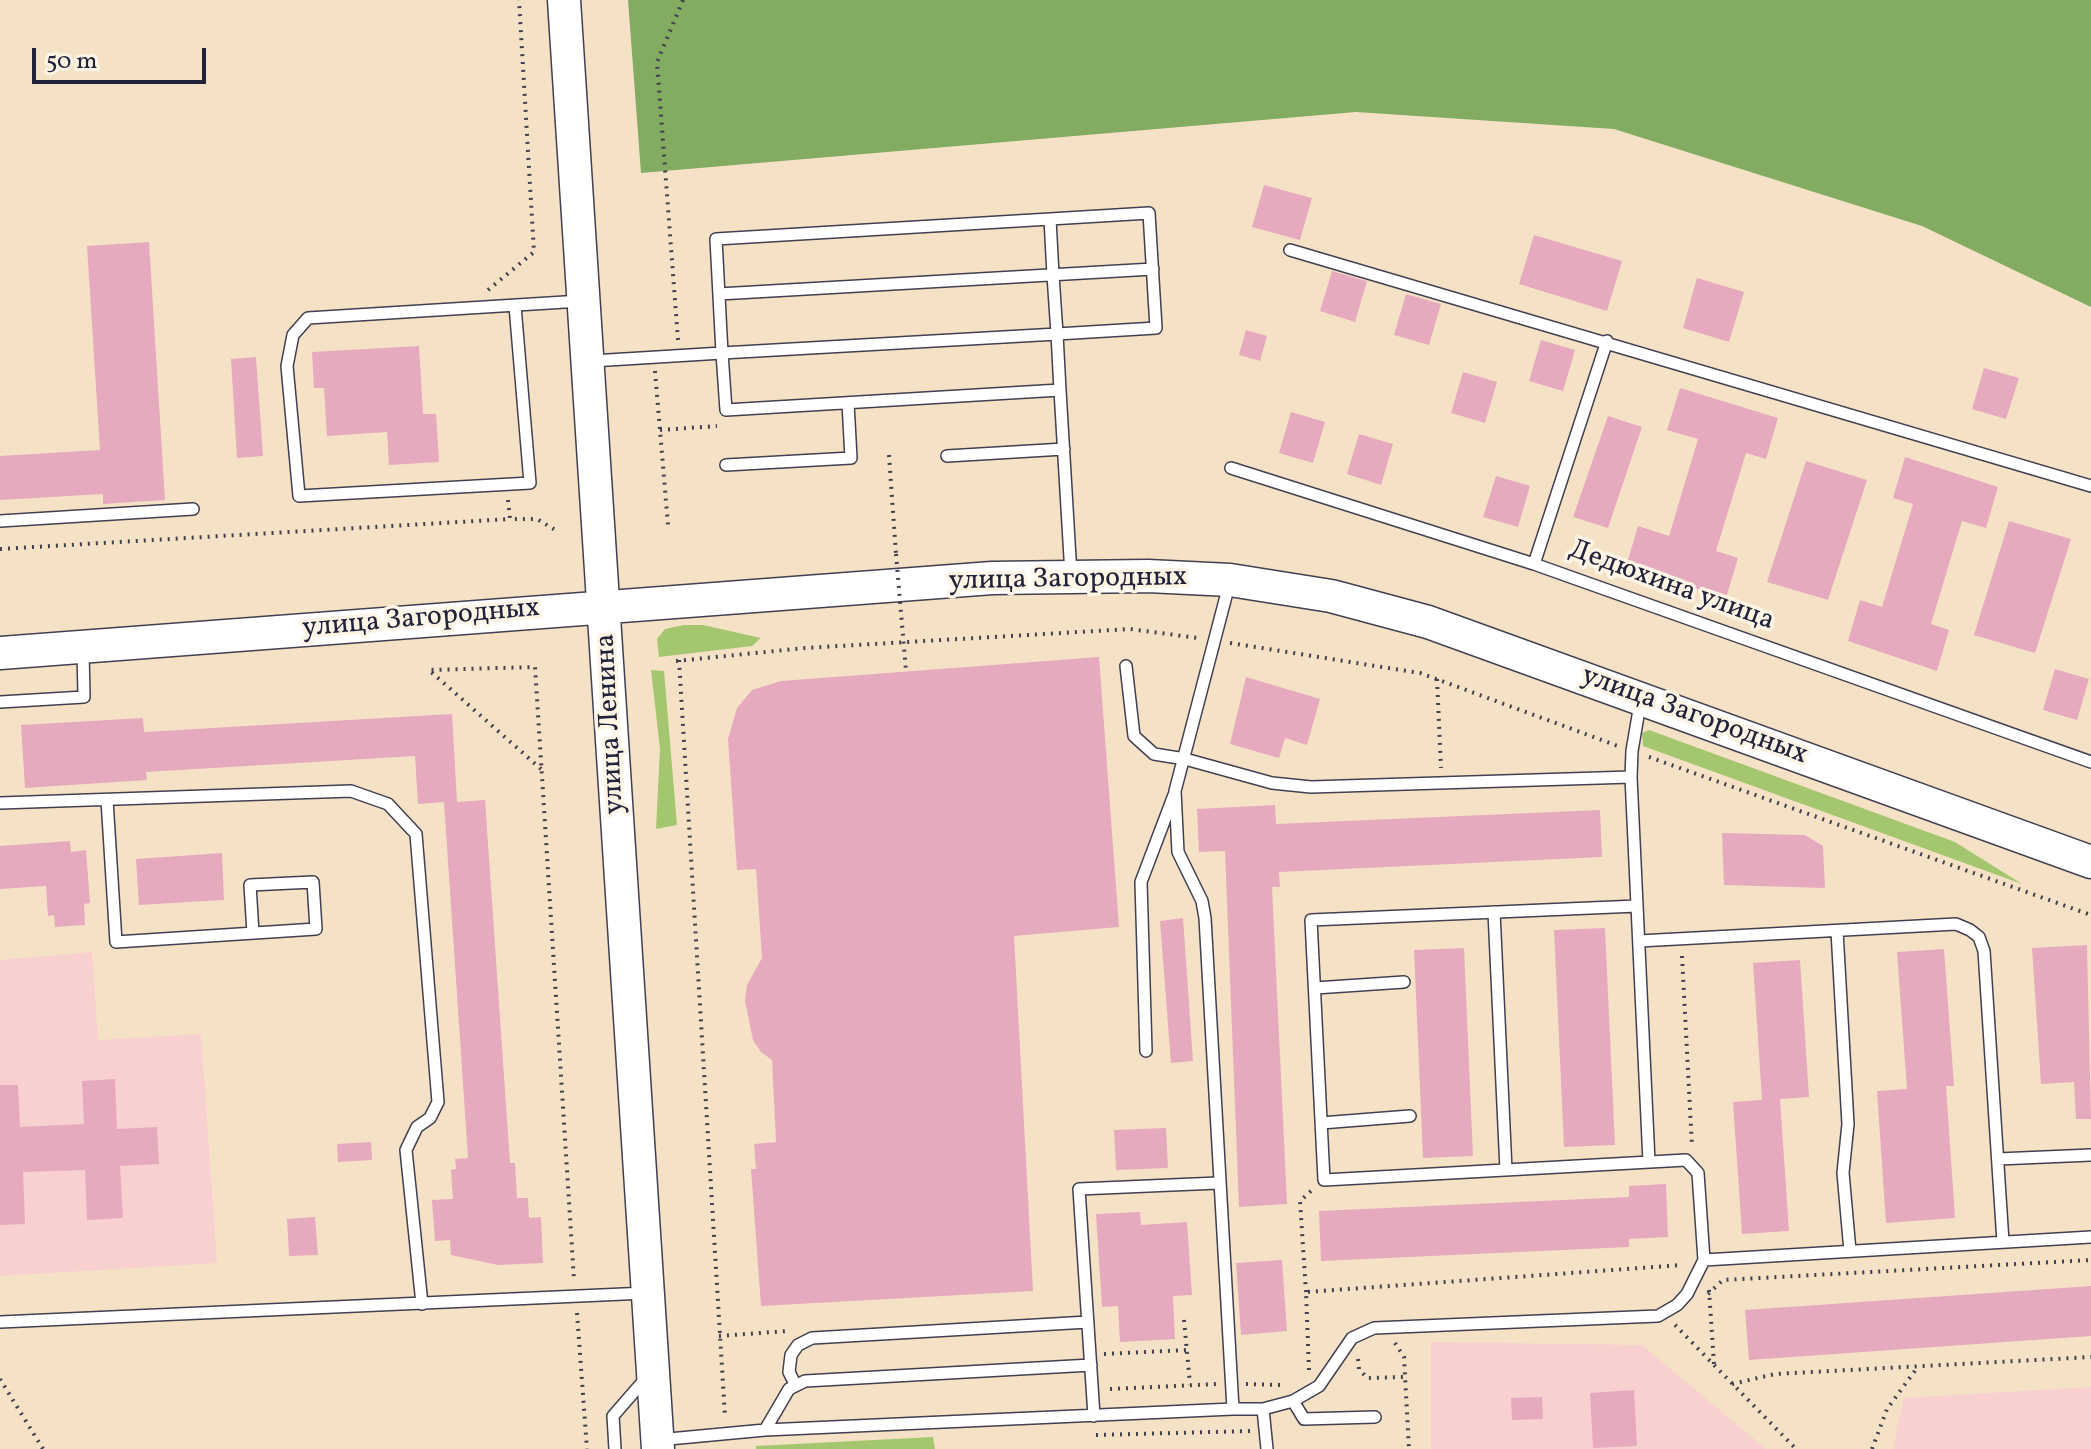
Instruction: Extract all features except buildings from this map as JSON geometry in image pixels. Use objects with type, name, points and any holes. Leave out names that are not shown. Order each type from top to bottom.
[{"type":"main road","name":"улица Ленина","points":[[564,0],[658,1444]]},
{"type":"main road","name":"улица Загородных","points":[[0,653],[976,579],[1071,576],[1230,580],[1319,594],[1403,614],[1642,697],[2091,862]]},
{"type":"lane","points":[[587,361],[679,356],[722,353],[1156,328],[1149,213],[716,239],[722,353],[726,410],[1060,390]]},
{"type":"lane","points":[[1050,219],[1071,576]]},
{"type":"lane","points":[[1290,250],[2091,486]]},
{"type":"lane","points":[[719,294],[1153,269]]},
{"type":"lane","points":[[515,306],[530,483],[299,496],[287,366],[293,335],[308,318],[582,301]]},
{"type":"lane","points":[[1534,564],[1607,341]]},
{"type":"lane","points":[[726,465],[851,458],[848,403]]},
{"type":"lane","points":[[947,456],[1064,449]]},
{"type":"lane","name":"Дедюхина улица","points":[[1231,468],[1534,564],[2091,762]]},
{"type":"lane","points":[[0,521],[193,509]]},
{"type":"lane","points":[[1146,1051],[1141,882],[1185,759],[1230,580]]},
{"type":"lane","points":[[0,702],[84,697],[83,647]]},
{"type":"lane","points":[[1126,666],[1134,736],[1154,754],[1185,759],[1272,783],[1311,787],[1631,777]]},
{"type":"lane","points":[[1642,697],[1632,751],[1631,777],[1649,1162]]},
{"type":"lane","points":[[0,803],[351,791],[388,804],[416,834],[438,1102],[430,1118],[417,1127],[406,1150],[422,1304]]},
{"type":"lane","points":[[1175,791],[1178,852],[1202,901],[1205,918],[1233,1409]]},
{"type":"lane","points":[[107,800],[116,942],[316,929],[313,882],[250,885],[253,933]]},
{"type":"lane","points":[[658,1444],[765,1430],[1263,1409],[1293,1401],[1319,1386],[1352,1338],[1374,1328],[1658,1316],[1677,1305],[1687,1294],[1704,1260],[1698,1173],[1686,1160],[1324,1180],[1321,1123],[1311,920],[1637,906]]},
{"type":"lane","points":[[1494,912],[1506,1170]]},
{"type":"lane","points":[[1639,941],[1956,924],[1979,937],[1984,951],[2003,1242]]},
{"type":"lane","points":[[1837,931],[1848,1124],[1843,1173],[1850,1251]]},
{"type":"lane","points":[[1315,988],[1404,982]]},
{"type":"lane","points":[[1321,1123],[1410,1116]]},
{"type":"lane","points":[[1998,1159],[2091,1155]]},
{"type":"lane","points":[[1094,1416],[1079,1189],[1218,1183]]},
{"type":"lane","points":[[1704,1260],[2091,1237]]},
{"type":"lane","points":[[0,1322],[575,1299],[646,1293]]},
{"type":"lane","points":[[795,1384],[789,1372],[791,1355],[798,1345],[812,1338],[1088,1322]]},
{"type":"lane","points":[[795,1384],[1090,1360]]},
{"type":"lane","points":[[615,1449],[613,1416],[652,1371]]},
{"type":"lane","points":[[765,1430],[795,1384]]},
{"type":"lane","points":[[1293,1401],[1304,1419],[1375,1417]]},
{"type":"lane","points":[[1263,1409],[1267,1449]]},
{"type":"path","points":[[489,308],[488,289],[534,252],[519,0]]},
{"type":"path","points":[[679,356],[657,62],[683,0]]},
{"type":"path","points":[[654,357],[668,525]]},
{"type":"path","points":[[889,455],[906,671]]},
{"type":"path","points":[[507,485],[510,519]]},
{"type":"path","points":[[0,549],[510,519],[537,519],[557,531]]},
{"type":"path","points":[[726,1433],[678,661],[805,648],[1130,629],[1420,673],[2091,915]]},
{"type":"path","points":[[541,769],[429,670],[535,667],[587,1449]]},
{"type":"path","points":[[1437,679],[1442,783]]},
{"type":"path","points":[[1681,939],[1693,1165]]},
{"type":"path","points":[[1302,1379],[1310,1372],[1300,1201],[1324,1180]]},
{"type":"path","points":[[1306,1292],[1668,1267],[1704,1260],[1710,1293],[1714,1364]]},
{"type":"path","points":[[1698,1304],[1723,1280],[2091,1260]]},
{"type":"path","points":[[1687,1314],[1675,1325],[1796,1449]]},
{"type":"path","points":[[1184,1320],[1190,1384]]},
{"type":"path","points":[[719,1336],[797,1331]]},
{"type":"path","points":[[1390,1340],[1401,1350],[1409,1449]]},
{"type":"path","points":[[1090,1360],[1187,1350]]},
{"type":"path","points":[[1359,1354],[1359,1369],[1367,1378],[1404,1377]]},
{"type":"path","points":[[1732,1384],[1775,1374],[2091,1357]]},
{"type":"path","points":[[1872,1449],[1887,1409],[1918,1367]]},
{"type":"path","points":[[0,1379],[43,1449]]},
{"type":"path","points":[[1111,1388],[1231,1383],[1294,1386]]},
{"type":"path","points":[[1095,1435],[1265,1431]]},
{"type":"shaded area","points":[[92,952],[98,1040],[201,1034],[217,1263],[0,1276],[0,960]]},
{"type":"shaded area","points":[[1431,1342],[1642,1345],[1766,1449],[1431,1449]]},
{"type":"shaded area","points":[[2091,1387],[2091,1449],[1893,1449],[1904,1398]]},
{"type":"green space","points":[[628,0],[2091,0],[2091,307],[1922,226],[1614,129],[1356,112],[641,173]]},
{"type":"green space","points":[[703,625],[761,638],[752,646],[659,657],[657,639],[665,629]]},
{"type":"green space","points":[[651,670],[664,671],[677,825],[656,829],[660,749]]},
{"type":"green space","points":[[1649,730],[1955,842],[2022,884],[1643,746],[1642,733]]},
{"type":"green space","points":[[933,1437],[935,1449],[756,1449],[756,1446]]}]
